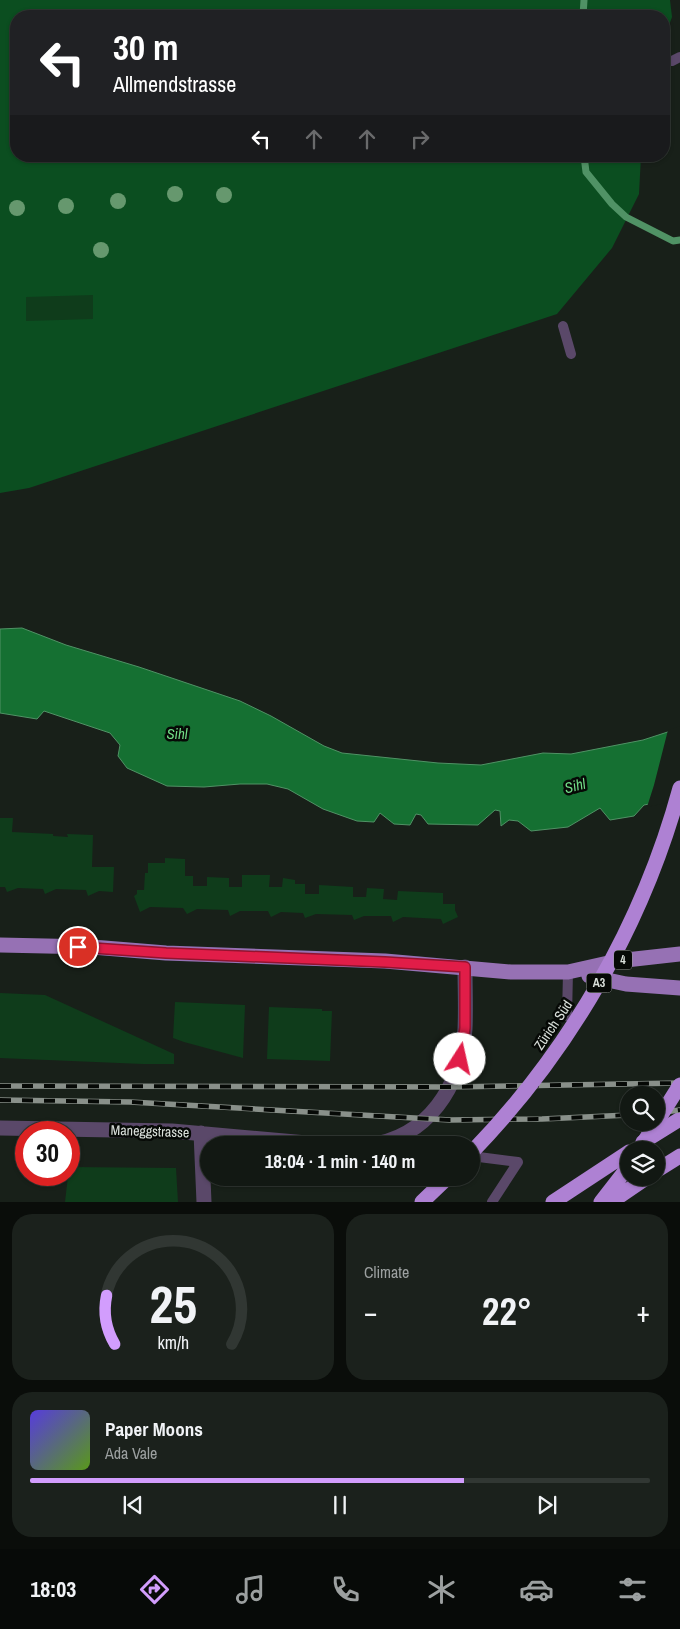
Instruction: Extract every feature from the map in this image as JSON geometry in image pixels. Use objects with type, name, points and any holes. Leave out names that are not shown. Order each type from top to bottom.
[{"type":"highway","name":"Zürich Süd","points":[[480,1145],[530,1086],[567,1034],[600,981],[629,926],[654,868],[680,788]]},
{"type":"highway","points":[[645,1141],[680,1085]]},
{"type":"highway","points":[[646,1141],[680,1119]]},
{"type":"highway","points":[[665,1165],[680,1156]]},
{"type":"highway","points":[[553,1202],[620,1158]]},
{"type":"highway","points":[[601,1202],[620,1178]]},
{"type":"highway","points":[[422,1202],[439,1186]]},
{"type":"highway","points":[[611,1202],[634,1186]]},
{"type":"main road","name":"4","points":[[0,945],[92,947],[176,953],[385,962],[511,972],[568,972],[626,984],[680,988]]},
{"type":"main road","name":"4","points":[[568,972],[617,961],[680,954]]},
{"type":"street","points":[[401,1136],[416,1128],[440,1103],[457,1071],[464,1037],[465,967]]},
{"type":"street","name":"Maneggstrasse","points":[[0,1128],[172,1131],[233,1136]]},
{"type":"street","points":[[201,1133],[204,1202]]},
{"type":"lane","points":[[563,326],[571,354]]},
{"type":"lane","points":[[566,1016],[568,972]]},
{"type":"lane","points":[[480,1156],[518,1162],[492,1202]]},
{"type":"shaded area","points":[[0,0],[670,0],[672,17],[670,22],[670,10],[10,10],[10,162],[641,162],[639,194],[612,248],[557,314],[29,488],[0,493]]},
{"type":"water","name":"Sihl","points":[[22,628],[66,645],[240,701],[324,746],[342,753],[438,763],[481,765],[543,753],[571,754],[643,740],[680,728],[680,798],[644,805],[634,816],[610,820],[600,808],[568,827],[531,831],[518,821],[509,820],[501,826],[500,811],[495,810],[478,825],[428,824],[421,815],[416,814],[410,825],[394,824],[380,813],[374,822],[357,821],[323,809],[288,789],[267,784],[204,787],[167,786],[127,768],[118,756],[120,745],[110,733],[44,711],[37,719],[0,713],[0,629]]},
{"type":"pier","points":[[680,726],[680,800],[647,807],[668,730]]},
{"type":"building","points":[[93,295],[93,319],[26,321],[26,297]]},
{"type":"building","points":[[0,818],[13,818],[12,832],[53,834],[53,836],[68,837],[67,834],[93,835],[92,867],[114,867],[113,892],[99,891],[88,896],[86,890],[56,889],[45,894],[43,889],[18,888],[7,892],[5,887],[0,887]]},
{"type":"building","points":[[165,858],[185,859],[185,876],[193,876],[193,886],[207,886],[207,877],[229,878],[229,887],[242,887],[242,875],[270,875],[269,887],[282,887],[283,878],[295,880],[295,884],[305,884],[305,894],[319,894],[319,885],[353,887],[353,897],[366,897],[367,888],[384,889],[383,899],[397,900],[398,891],[443,893],[443,904],[455,904],[458,917],[443,924],[441,919],[403,917],[393,922],[391,916],[364,916],[354,920],[352,915],[316,914],[305,918],[303,913],[281,912],[271,917],[268,911],[240,911],[230,916],[228,910],[197,909],[187,914],[183,908],[150,907],[140,912],[134,896],[137,894],[137,890],[144,890],[145,873],[148,873],[148,863],[165,863]]},
{"type":"building","points":[[0,993],[45,995],[174,1054],[174,1064],[0,1058]]},
{"type":"building","points":[[175,1002],[245,1005],[243,1058],[173,1038]]},
{"type":"building","points":[[269,1007],[332,1011],[330,1061],[267,1059]]},
{"type":"building","points":[[80,1167],[176,1168],[178,1202],[65,1202],[67,1186],[80,1186]]},
{"type":"waterway","points":[[583,10],[584,0]]},
{"type":"waterway","points":[[585,162],[586,172],[612,204],[626,217],[673,241],[680,240]]},
{"type":"railway","points":[[0,1086],[450,1087],[680,1083]]},
{"type":"railway","points":[[0,1100],[130,1102],[450,1120],[620,1115]]},
{"type":"railway","points":[[665,1112],[680,1110]]},
{"type":"route","points":[[78,947],[465,967],[465,1028],[460,1059]]}]
